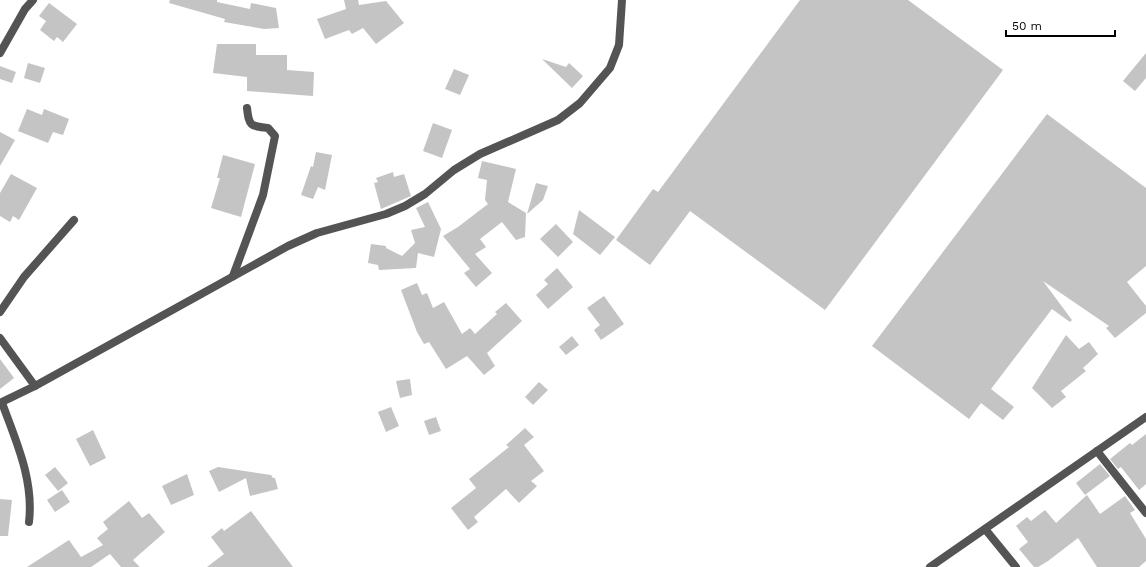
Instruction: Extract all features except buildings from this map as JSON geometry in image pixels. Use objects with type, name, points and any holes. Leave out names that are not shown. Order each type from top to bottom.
[{"type":"street","points":[[0,53],[25,9],[33,0]]},
{"type":"street","points":[[29,522],[30,508],[24,463],[1,403],[233,276],[317,233],[386,214],[405,206],[424,194],[454,170],[480,154],[558,120],[580,103],[610,68],[619,45],[622,0]]},
{"type":"street","points":[[233,276],[263,194],[275,136],[268,128],[253,127],[250,124],[247,108]]},
{"type":"street","points":[[0,312],[24,277],[74,220]]},
{"type":"street","points":[[0,338],[34,386]]},
{"type":"street","points":[[930,567],[1146,417]]},
{"type":"street","points":[[1097,451],[1146,513]]},
{"type":"street","points":[[985,529],[1016,567]]}]
